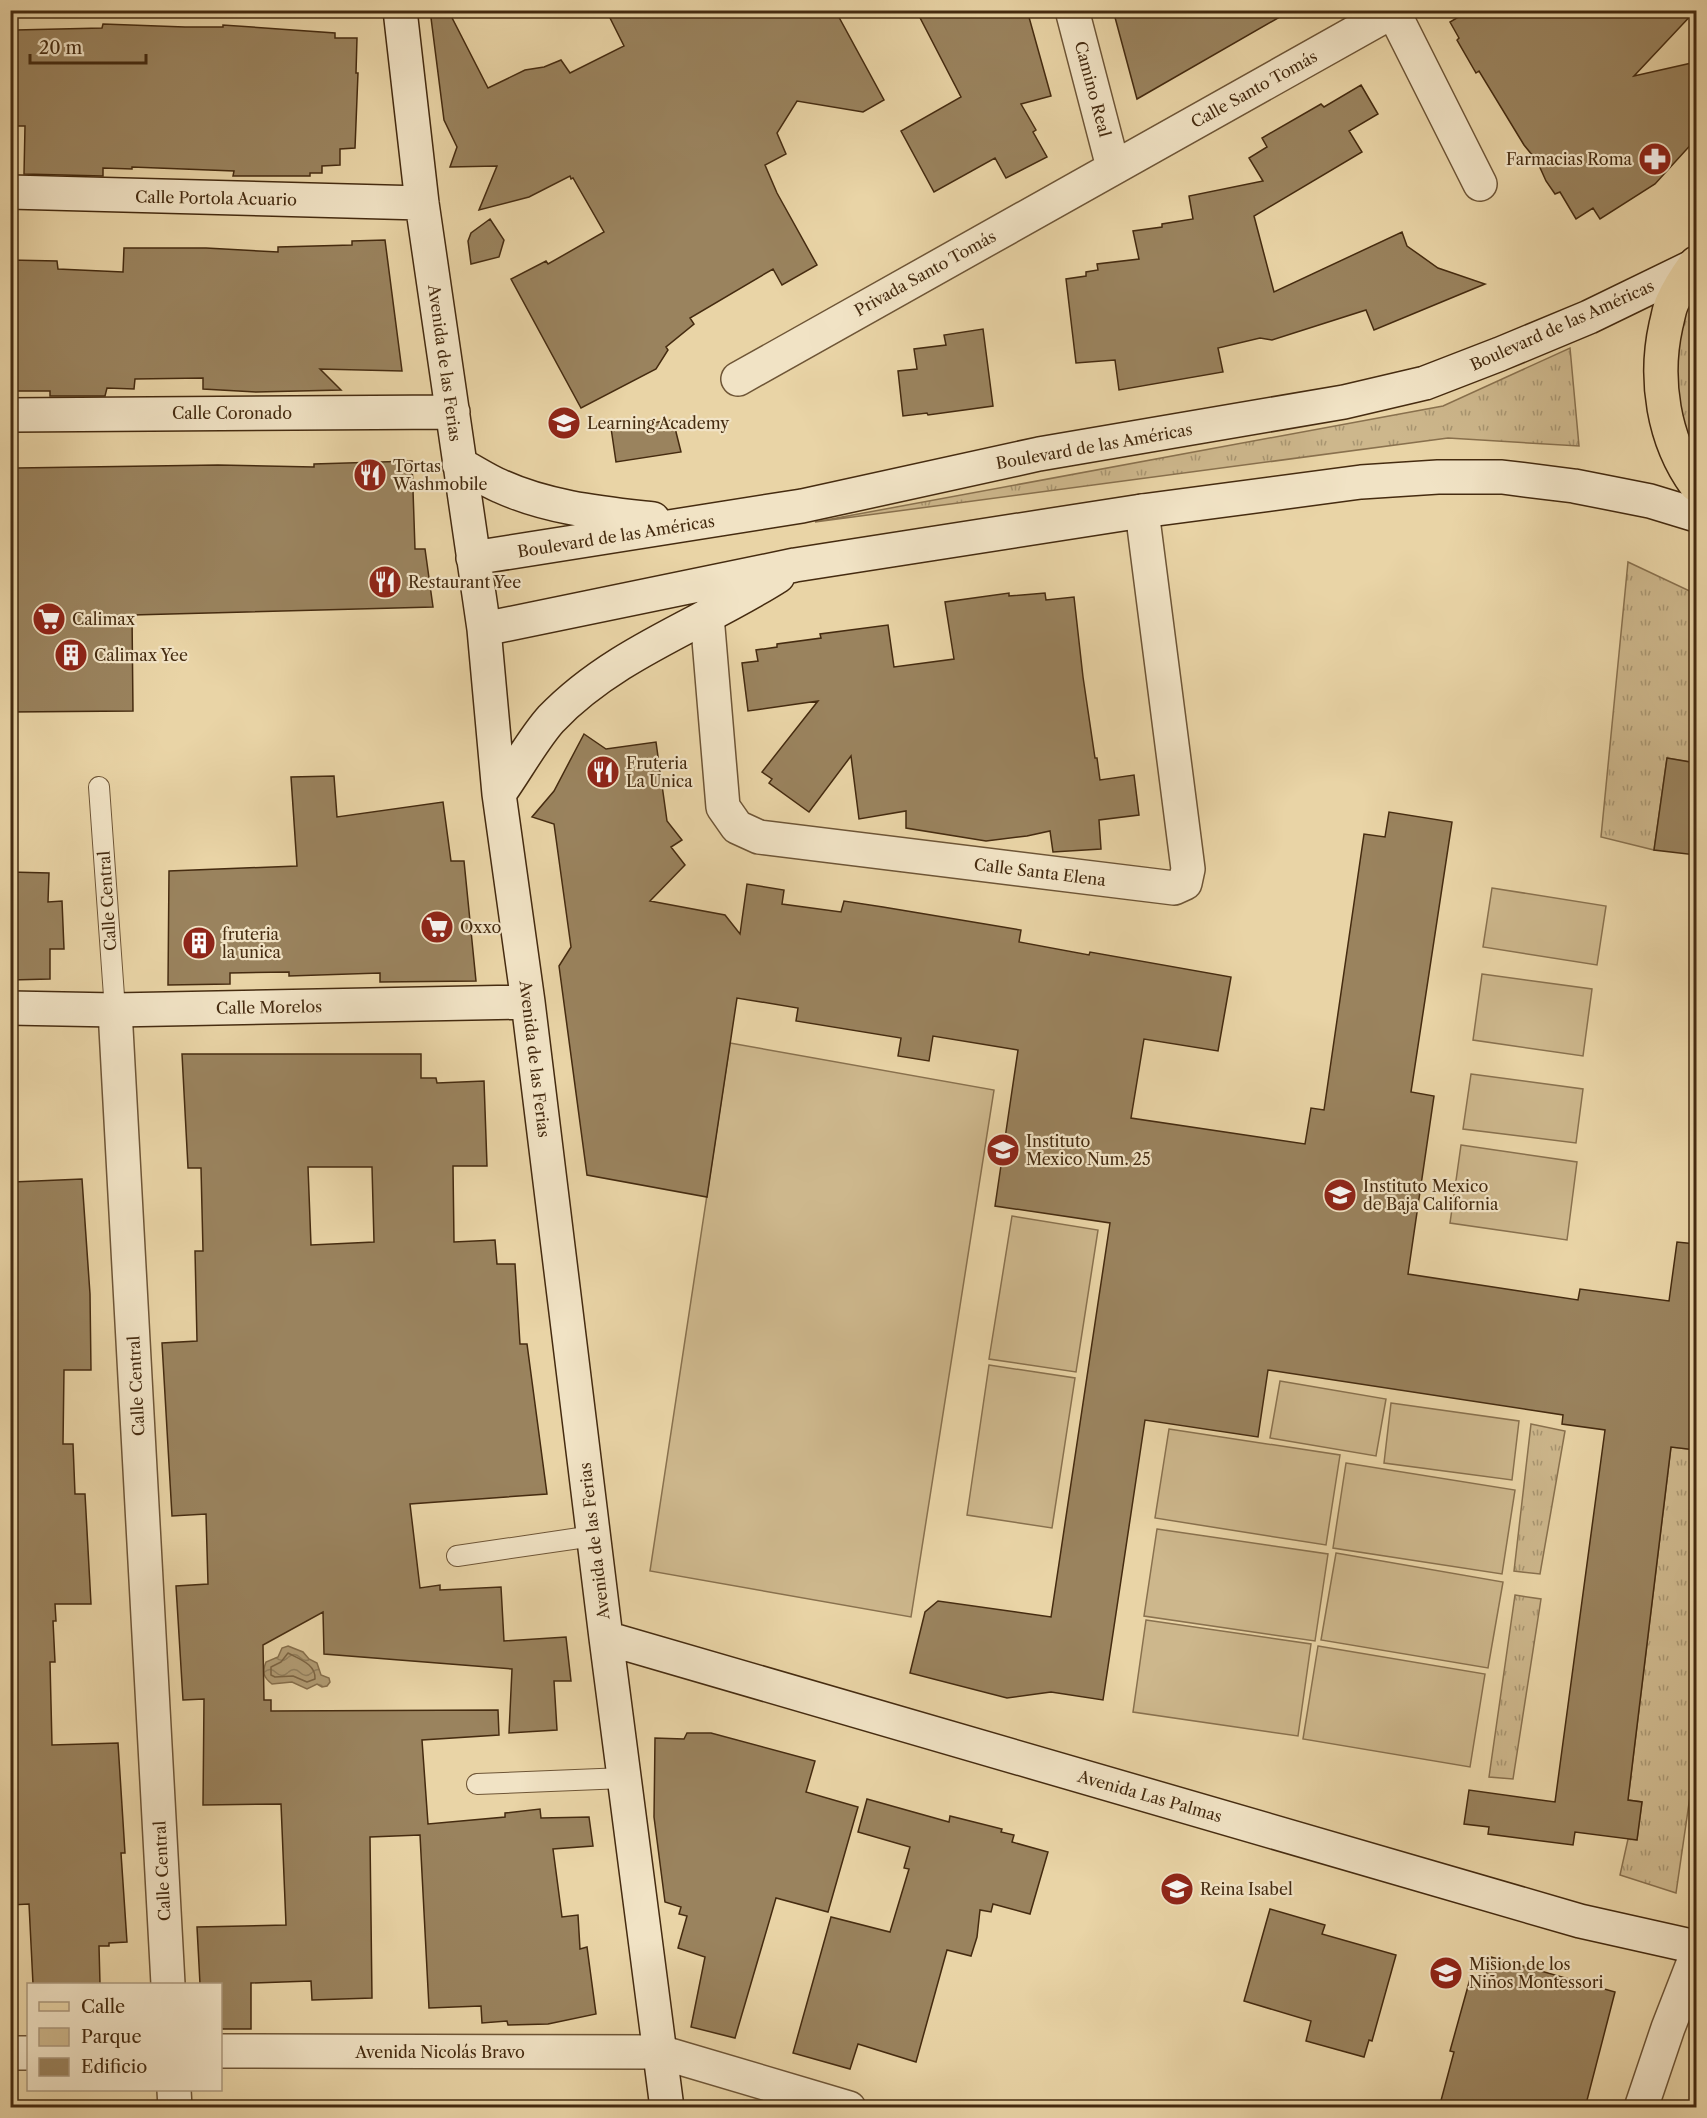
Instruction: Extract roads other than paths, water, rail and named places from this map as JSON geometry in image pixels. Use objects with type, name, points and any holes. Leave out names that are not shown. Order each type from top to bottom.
[{"type":"main road","points":[[1695,264],[1672,303],[1662,343],[1661,382],[1668,430],[1683,468],[1696,485]]},
{"type":"street","name":"Avenida de las Ferias","points":[[400,10],[422,203],[484,628],[499,794],[528,1002],[593,1536],[667,2108]]},
{"type":"street","name":"Camino Real","points":[[1072,10],[1113,167]]},
{"type":"street","name":"Calle Santo Tomás","points":[[1113,167],[1394,11]]},
{"type":"street","points":[[1394,11],[1480,184]]},
{"type":"street","name":"Privada Santo Tomás","points":[[738,378],[1113,167]]},
{"type":"street","name":"Calle Portola Acuario","points":[[10,192],[422,203]]},
{"type":"street","name":"Boulevard de las Américas","points":[[473,558],[802,506],[1039,454],[1344,402],[1425,383],[1589,317],[1695,264]]},
{"type":"street","name":"Calle Coronado","points":[[10,415],[453,412]]},
{"type":"street","points":[[459,464],[500,486],[542,502],[602,513],[693,523]]},
{"type":"street","points":[[484,628],[795,565],[1143,511],[1361,482],[1438,477],[1502,477],[1574,486],[1650,501],[1696,515]]},
{"type":"street","name":"Calle Santa Elena","points":[[707,616],[723,807],[738,827],[759,837],[1174,888],[1185,883],[1188,869],[1143,511]]},
{"type":"street","points":[[499,794],[550,720],[590,685],[633,656],[745,597],[795,565]]},
{"type":"street","name":"Calle Morelos","points":[[10,1008],[116,1010],[528,1002]]},
{"type":"street","name":"Calle Central","points":[[116,1010],[168,1983]]},
{"type":"street","name":"Avenida Las Palmas","points":[[606,1638],[1580,1921],[1696,1947]]},
{"type":"street","points":[[1641,2108],[1668,2028],[1696,1956]]},
{"type":"street","name":"Avenida Nicolás Bravo","points":[[222,2051],[660,2052],[849,2108]]},
{"type":"street","points":[[10,2053],[27,2052]]},
{"type":"street","points":[[174,2091],[175,2108]]},
{"type":"lane","name":"Calle Central","points":[[99,787],[116,1010]]},
{"type":"lane","points":[[457,1556],[593,1536]]},
{"type":"lane","points":[[477,1784],[624,1778]]},
{"type":"water","points":[[288,1646],[303,1652],[317,1663],[321,1675],[329,1678],[330,1682],[327,1686],[322,1687],[317,1684],[307,1689],[292,1682],[272,1684],[265,1677],[266,1662],[278,1657],[282,1648]]},
{"type":"place","name":"Farmacias Roma","points":[[1655,159]]},
{"type":"place","name":"Learning Academy","points":[[564,423]]},
{"type":"place","name":"Tortas Washmobile","points":[[370,475]]},
{"type":"place","name":"Restaurant Yee","points":[[385,582]]},
{"type":"place","name":"Calimax","points":[[49,619]]},
{"type":"place","name":"Calimax Yee","points":[[71,655]]},
{"type":"place","name":"Fruteria La Unica","points":[[603,772]]},
{"type":"place","name":"Oxxo","points":[[437,927]]},
{"type":"place","name":"fruteria la unica","points":[[199,943]]},
{"type":"place","name":"Instituto Mexico Num. 25","points":[[1003,1150]]},
{"type":"place","name":"Instituto Mexico de Baja California","points":[[1340,1195]]},
{"type":"place","name":"Reina Isabel","points":[[1177,1889]]},
{"type":"place","name":"Mision de los Niños Montessori","points":[[1446,1973]]}]
